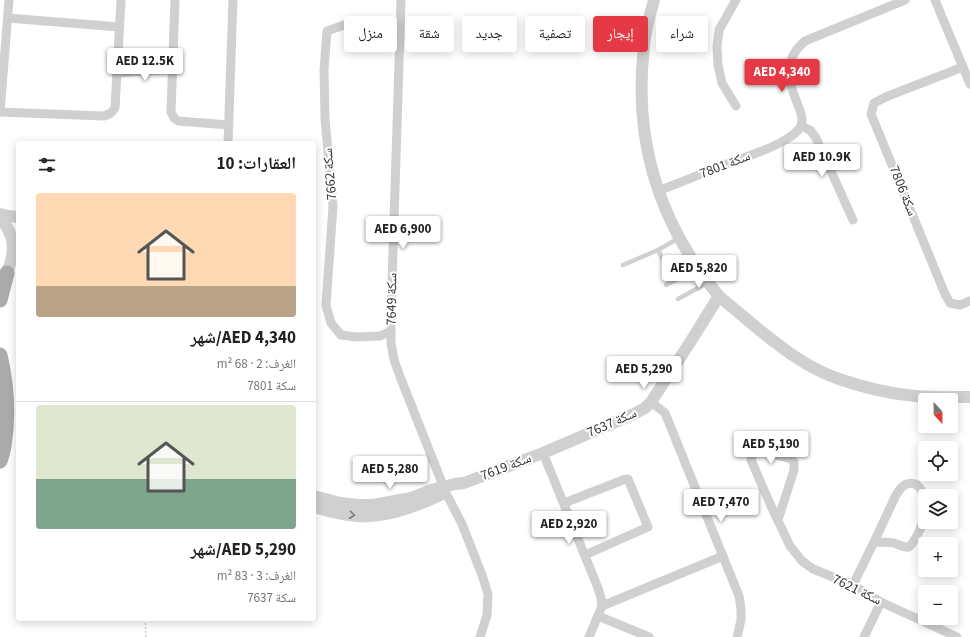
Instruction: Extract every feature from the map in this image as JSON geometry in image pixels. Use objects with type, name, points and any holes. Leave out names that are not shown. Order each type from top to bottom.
[{"type":"main road","points":[[0,300],[9,270]]},
{"type":"main road","points":[[0,355],[7,397],[6,433],[0,461]]},
{"type":"main road","points":[[0,403],[0,413]]},
{"type":"street","points":[[9,0],[0,112],[104,116],[111,113],[115,108],[121,0]]},
{"type":"street","points":[[174,0],[171,112],[174,118],[178,121],[229,125]]},
{"type":"street","points":[[228,141],[233,0]]},
{"type":"street","name":"سكة 7649","points":[[401,0],[390,314],[391,343],[394,360],[401,379],[445,490],[465,532],[488,594],[487,615],[480,637]]},
{"type":"street","points":[[654,0],[648,22],[641,74],[641,99],[649,158],[658,191],[679,238],[698,269],[719,296],[784,350],[816,369],[838,379],[877,389],[915,396],[970,398]]},
{"type":"street","points":[[736,0],[719,30],[716,47],[722,83],[736,106]]},
{"type":"street","points":[[853,220],[816,138],[810,130],[801,126],[801,116],[790,86],[789,64],[798,47],[805,41],[904,0]]},
{"type":"street","points":[[935,0],[970,84]]},
{"type":"street","points":[[8,18],[119,27]]},
{"type":"street","name":"سكة 7662","points":[[391,331],[380,336],[356,337],[341,335],[330,323],[326,304],[333,206],[325,119],[324,70],[327,31],[344,25],[400,26]]},
{"type":"street","name":"سكة 7806","points":[[963,67],[888,96],[874,103],[871,114],[945,294],[950,303],[960,305],[970,301]]},
{"type":"street","points":[[117,73],[172,69]]},
{"type":"street","name":"سكة 7801","points":[[658,191],[776,145],[795,133],[801,126]]},
{"type":"street","points":[[0,214],[16,217]]},
{"type":"street","points":[[0,218],[4,222],[11,236],[13,251],[9,270]]},
{"type":"street","name":"سكة 7637","points":[[543,453],[645,408],[651,402],[690,344],[719,296]]},
{"type":"street","points":[[651,402],[665,413],[739,596],[742,609],[742,620],[737,637]]},
{"type":"street","name":"سكة 7621","points":[[778,520],[794,470],[794,462],[790,458],[759,451],[753,454],[751,460],[778,520],[790,546],[802,561],[813,569],[853,585],[881,602],[957,637]]},
{"type":"street","name":"سكة 7619","points":[[445,490],[456,489],[464,483],[543,453],[598,588],[602,606]]},
{"type":"street","points":[[564,503],[628,479],[648,527],[585,555]]},
{"type":"street","points":[[853,585],[896,495],[906,484],[912,483],[918,486],[922,490],[925,507],[924,517],[914,543],[910,548],[904,548],[896,544],[874,542]]},
{"type":"street","points":[[316,497],[358,506],[411,498],[431,490],[445,490]]},
{"type":"street","points":[[316,508],[357,516],[375,515],[401,510],[445,490]]},
{"type":"street","points":[[590,637],[602,606],[723,556]]},
{"type":"street","points":[[864,637],[881,602]]},
{"type":"street","points":[[598,616],[649,637]]},
{"type":"lane","points":[[623,264],[658,250],[679,238]]},
{"type":"lane","points":[[658,250],[666,266],[670,266],[690,256]]},
{"type":"lane","points":[[666,285],[698,269]]},
{"type":"lane","points":[[678,299],[709,282]]},
{"type":"path","points":[[145,621],[146,637]]}]
